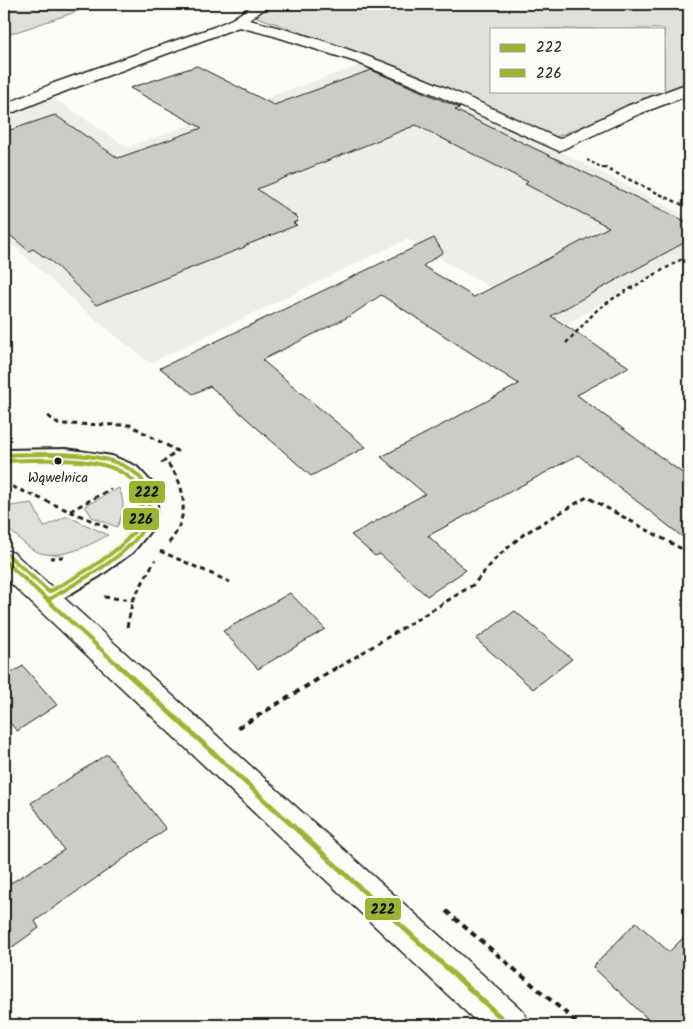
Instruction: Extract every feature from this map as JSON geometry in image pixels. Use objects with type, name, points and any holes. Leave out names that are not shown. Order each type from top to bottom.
[{"type":"street","points":[[4,111],[60,87],[219,30],[237,22],[264,4]]},
{"type":"street","points":[[237,22],[305,39],[375,63],[560,146],[633,110],[689,89]]},
{"type":"street","points":[[4,560],[509,1025]]},
{"type":"lane","points":[[4,455],[92,457],[114,461],[138,475],[148,491],[150,506],[146,522],[136,539],[109,561],[48,600]]},
{"type":"path","points":[[560,146],[689,208]]},
{"type":"path","points":[[566,344],[597,310],[614,298],[689,255]]},
{"type":"path","points":[[48,416],[58,424],[130,425],[178,452],[165,461],[70,511]]},
{"type":"path","points":[[125,635],[134,600],[160,550],[169,543],[178,526],[183,509],[184,495],[179,479],[165,461]]},
{"type":"path","points":[[207,746],[473,586],[490,562],[515,538],[586,497],[680,548],[689,548]]},
{"type":"path","points":[[47,557],[70,557]]},
{"type":"path","points":[[444,909],[580,1025]]},
{"type":"shaded area","points":[[4,4],[99,4],[4,36]]},
{"type":"shaded area","points":[[272,4],[689,4],[689,83],[556,137],[400,68],[257,17],[258,13]]},
{"type":"shaded area","points":[[364,64],[465,107],[579,161],[689,217],[689,253],[566,324],[499,284],[491,288],[407,239],[150,363],[87,313],[4,237],[4,119],[52,97],[127,147]]},
{"type":"shaded area","points":[[119,488],[123,508],[117,527],[92,517],[85,506]]},
{"type":"shaded area","points":[[32,503],[44,527],[67,516],[108,535],[70,552],[59,554],[39,553],[30,548],[4,525],[4,507]]},
{"type":"building","points":[[197,66],[274,105],[371,70],[460,108],[455,110],[689,223],[689,240],[551,316],[629,367],[577,395],[689,478],[689,542],[578,455],[428,536],[466,570],[427,596],[380,554],[375,556],[351,535],[425,494],[381,457],[519,384],[381,295],[350,316],[262,360],[366,447],[311,476],[210,386],[193,394],[160,368],[434,238],[443,252],[423,266],[474,297],[609,227],[525,184],[528,182],[416,125],[257,189],[298,218],[296,219],[298,221],[293,223],[297,225],[96,305],[52,262],[33,249],[29,251],[4,230],[4,132],[55,115],[118,158],[202,128],[130,88]]},
{"type":"building","points":[[290,593],[325,629],[258,669],[223,631]]},
{"type":"building","points":[[515,611],[572,659],[533,689],[476,639]]},
{"type":"building","points":[[23,666],[57,705],[17,731],[4,716],[4,677]]},
{"type":"building","points":[[107,754],[166,829],[35,921],[39,928],[4,953],[4,871],[11,883],[64,850],[31,803]]},
{"type":"building","points":[[636,922],[669,952],[689,932],[689,1025],[654,1025],[593,967]]},
{"type":"transit line","name":"222","points":[[4,455],[58,454],[100,458],[119,464],[134,472],[145,486],[149,503],[148,515],[145,526],[135,540],[105,565],[48,600]]},
{"type":"transit line","name":"226","points":[[4,461],[56,460],[97,464],[114,469],[129,476],[138,486],[143,507],[142,516],[133,533],[115,551],[49,592],[8,555]]},
{"type":"transit line","name":"222","points":[[4,560],[509,1025]]},
{"type":"place","name":"Wąwelnica","points":[[58,461]]}]
